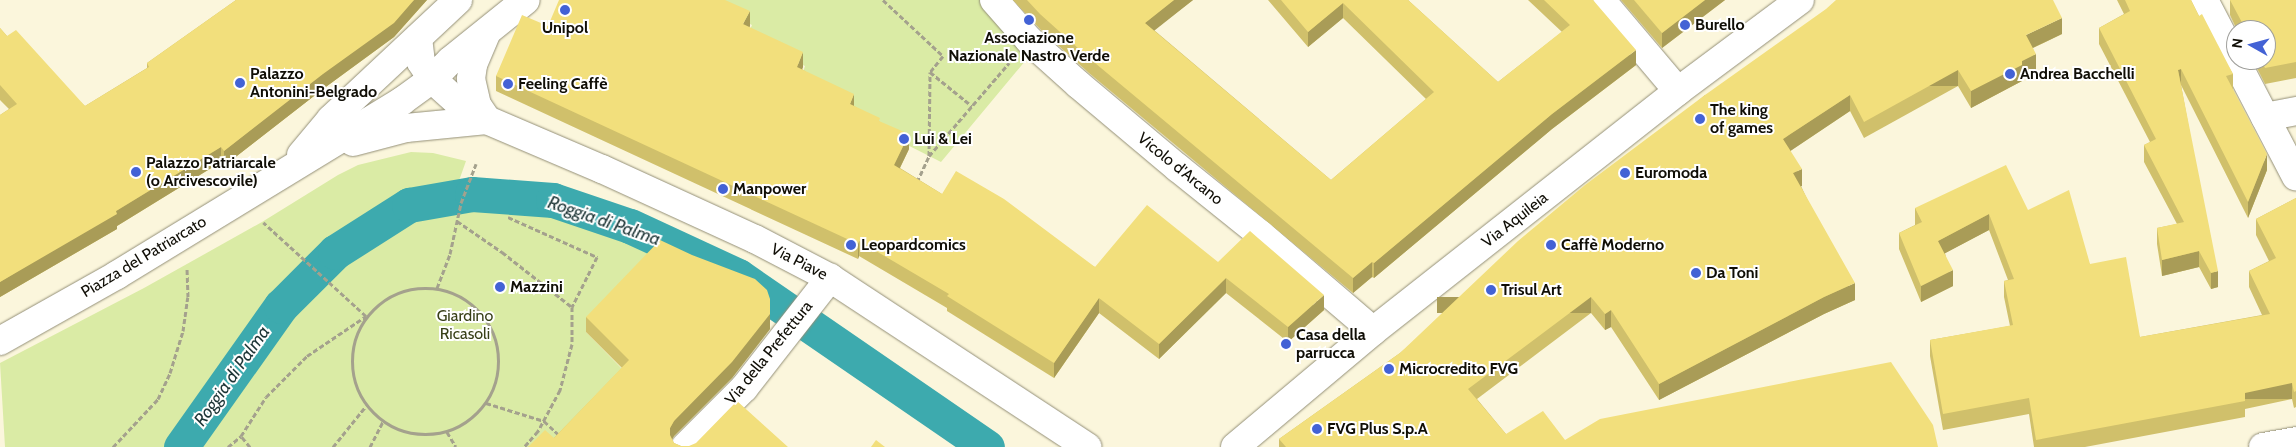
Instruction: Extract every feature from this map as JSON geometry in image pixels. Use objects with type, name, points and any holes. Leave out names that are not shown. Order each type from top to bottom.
[{"type":"street","name":"Piazza del Patriarcato","points":[[287,171],[331,119],[458,0]]},
{"type":"street","name":"Piazza del Patriarcato","points":[[0,341],[117,275],[321,152],[402,100],[432,78],[450,60],[526,0]]},
{"type":"street","name":"Vicolo d'Arcano","points":[[994,0],[1029,40],[1079,85],[1260,234],[1373,331]]},
{"type":"street","points":[[1601,0],[1678,91]]},
{"type":"street","name":"Via Aquileia","points":[[1235,447],[1260,435],[1373,331],[1678,91],[1800,0]]},
{"type":"street","points":[[2204,0],[2296,177]]},
{"type":"street","points":[[487,120],[477,105],[471,79],[473,65],[488,30]]},
{"type":"street","points":[[418,38],[421,62],[432,78],[459,103],[487,120]]},
{"type":"street","points":[[331,119],[356,107],[378,102],[402,100],[487,120]]},
{"type":"street","points":[[2265,117],[2296,111]]},
{"type":"street","points":[[321,152],[406,128],[487,120]]},
{"type":"street","name":"Via Piave","points":[[487,120],[602,169],[755,239],[830,278],[1087,447]]},
{"type":"street","name":"Via della Prefettura","points":[[685,447],[744,388],[830,278]]},
{"type":"street","points":[[2263,447],[2296,441]]},
{"type":"path","points":[[883,0],[943,56],[930,72],[930,156]]},
{"type":"path","points":[[913,191],[930,156],[1010,62]]},
{"type":"path","points":[[930,72],[972,106]]},
{"type":"path","points":[[437,288],[450,254],[461,203],[476,164]]},
{"type":"path","points":[[508,217],[596,257],[572,306],[572,344],[560,390],[544,421],[524,447]]},
{"type":"path","points":[[458,221],[572,306]]},
{"type":"path","points":[[262,222],[366,316]]},
{"type":"path","points":[[113,447],[158,399],[170,373],[183,331],[188,297],[186,263]]},
{"type":"path","points":[[228,447],[241,436],[266,397],[288,372],[306,356],[366,316],[380,302],[398,292],[417,288],[437,288],[460,296],[479,311],[492,332],[498,356],[496,380],[486,403],[469,420],[447,432],[425,435],[403,432],[383,422],[366,406],[355,385],[351,361],[355,337],[366,316]]},
{"type":"path","points":[[486,403],[544,421],[566,442]]},
{"type":"path","points":[[333,447],[366,406]]},
{"type":"path","points":[[370,447],[383,422]]},
{"type":"path","points":[[447,432],[456,447]]},
{"type":"path","points":[[241,436],[250,447]]},
{"type":"green space","points":[[700,0],[984,0],[1031,54],[941,162],[854,118],[800,81],[805,66],[746,39],[752,25]]},
{"type":"green space","points":[[411,152],[433,153],[466,161],[455,192],[408,198],[327,249],[309,264],[273,305],[175,447],[5,447],[0,363],[144,288],[262,222],[338,175],[358,165]]},
{"type":"green space","name":"Giardino Ricasoli","points":[[461,203],[529,210],[563,217],[660,256],[586,332],[629,376],[561,447],[190,447],[270,337],[295,307],[325,278],[403,218],[428,209]]},
{"type":"building","points":[[236,0],[414,0],[394,23],[323,74],[224,151],[221,147],[116,211],[117,214],[0,282],[0,115],[17,104],[0,85],[0,28],[7,36],[16,30],[85,106],[149,67],[147,63]]},
{"type":"building","points":[[559,0],[725,0],[750,11],[743,24],[803,52],[797,67],[854,94],[850,104],[880,118],[879,121],[909,134],[894,165],[942,194],[956,171],[1004,199],[1095,267],[1147,205],[1218,262],[1250,231],[1324,295],[1288,327],[1226,278],[1159,344],[1099,298],[1054,363],[947,296],[949,294],[859,241],[858,244],[496,76],[522,15],[548,26]]},
{"type":"building","points":[[1027,0],[1174,0],[1145,23],[1331,180],[1434,92],[1343,3],[1308,32],[1281,0],[1408,0],[1498,82],[1570,25],[1544,0],[1593,0],[1636,50],[1552,114],[1374,263],[1372,262],[1353,278],[1089,58]]},
{"type":"building","points":[[1634,0],[1705,0],[1662,33]]},
{"type":"building","points":[[1836,0],[2053,0],[2062,18],[2026,35],[2036,54],[2022,61],[2022,65],[1971,91],[1958,70],[1864,122],[1850,95],[1783,139],[1802,169],[1793,173],[1855,283],[1824,297],[1659,384],[1611,310],[1605,314],[1591,297],[1468,389],[1506,434],[1543,411],[1565,440],[1600,419],[1891,362],[1933,425],[1938,447],[1286,447],[1279,439],[1400,353],[1518,241],[1585,185]]},
{"type":"building","points":[[2125,0],[2191,0],[2199,16],[2202,14],[2226,60],[2226,70],[2231,70],[2233,74],[2226,76],[2267,154],[2248,202],[2181,69],[2178,70],[2218,271],[2211,273],[2199,251],[2162,260],[2157,228],[2184,222],[2144,145],[2156,139],[2099,28],[2130,11]]},
{"type":"building","points":[[2230,0],[2296,0],[2296,62],[2276,66],[2276,20],[2241,20]]},
{"type":"building","points":[[2006,165],[2028,210],[2069,190],[2090,264],[2126,257],[2140,337],[2270,314],[2249,271],[2276,258],[2256,219],[2296,198],[2296,391],[2294,392],[2292,383],[2245,393],[2245,401],[2036,440],[2029,398],[1943,414],[1930,340],[2013,325],[2004,281],[2014,279],[1989,214],[1938,241],[1953,270],[1921,286],[1899,233],[1922,222],[1915,208]]},
{"type":"building","points":[[660,240],[692,255],[755,279],[767,290],[770,299],[770,314],[732,362],[674,421],[670,428],[670,435],[674,443],[681,446],[689,446],[696,443],[737,401],[788,447],[528,447],[545,430],[554,438],[629,360],[586,317]]},
{"type":"building","points":[[876,440],[885,447],[871,447]]},
{"type":"waterway","name":"Roggia di Palma","points":[[181,447],[281,306],[335,252],[409,205],[472,194],[553,200],[630,226],[738,276],[987,447]]},
{"type":"place","name":"Unipol","points":[[565,10]]},
{"type":"place","name":"Associazione Nazionale Nastro Verde","points":[[1029,20]]},
{"type":"place","name":"Burello","points":[[1685,25]]},
{"type":"place","name":"Andrea Bacchelli","points":[[2010,74]]},
{"type":"place","name":"Palazzo Antonini-Belgrado","points":[[240,83]]},
{"type":"place","name":"Feeling Caffè","points":[[508,84]]},
{"type":"place","name":"The king of games","points":[[1700,119]]},
{"type":"place","name":"Lui & Lei","points":[[904,139]]},
{"type":"place","name":"Palazzo Patriarcale (o Arcivescovile)","points":[[136,172]]},
{"type":"place","name":"Euromoda","points":[[1625,173]]},
{"type":"place","name":"Manpower","points":[[723,189]]},
{"type":"place","name":"Leopardcomics","points":[[851,245]]},
{"type":"place","name":"Caffè Moderno","points":[[1551,245]]},
{"type":"place","name":"Da Toni","points":[[1696,273]]},
{"type":"place","name":"Mazzini","points":[[500,287]]},
{"type":"place","name":"Trisul Art","points":[[1491,290]]},
{"type":"place","name":"Casa della parrucca","points":[[1286,344]]},
{"type":"place","name":"Microcredito FVG","points":[[1389,369]]},
{"type":"place","name":"FVG Plus S.p.A","points":[[1317,429]]}]
